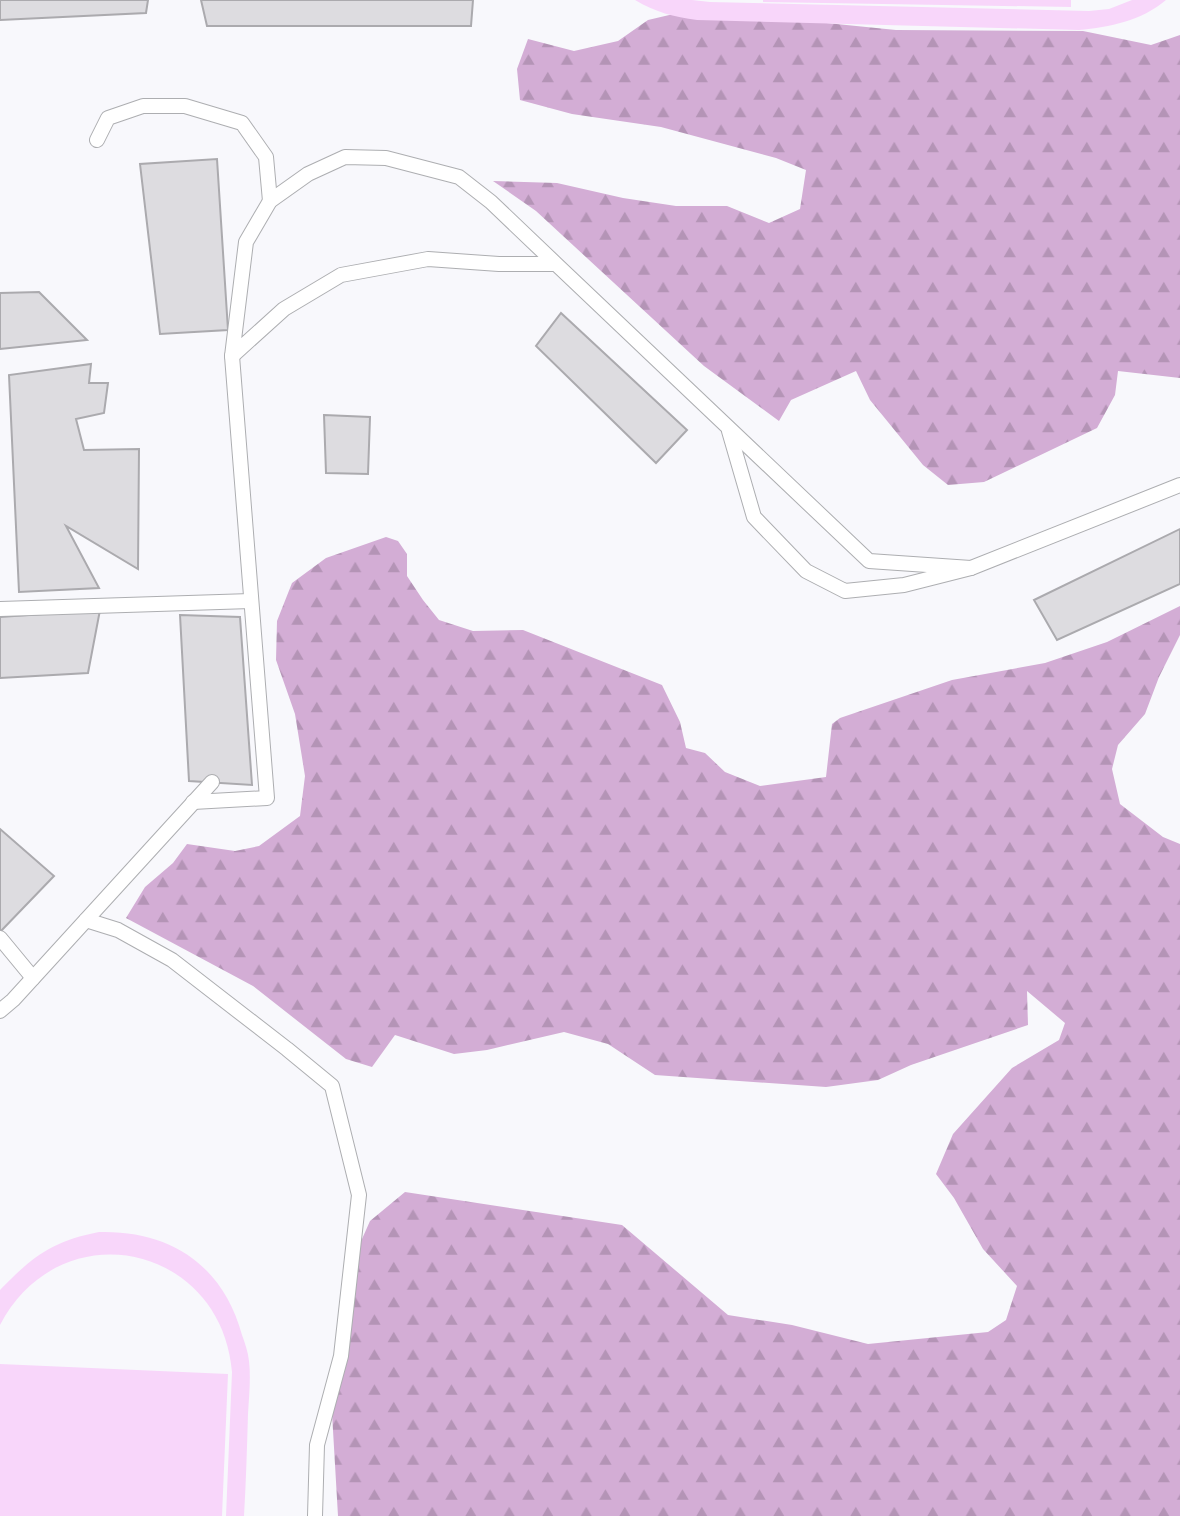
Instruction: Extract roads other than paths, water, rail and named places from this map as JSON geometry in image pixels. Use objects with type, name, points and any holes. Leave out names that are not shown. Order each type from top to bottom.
[{"type":"lane","points":[[97,141],[108,118],[143,106],[184,106],[242,123],[266,157],[270,201]]},
{"type":"lane","points":[[193,802],[267,798],[232,356],[246,242],[270,201],[308,174],[345,157],[386,158],[459,177],[491,202],[869,561],[971,568]]},
{"type":"lane","points":[[232,356],[284,309],[341,275],[428,259],[499,264],[556,264]]},
{"type":"lane","points":[[729,429],[754,517],[806,570],[845,591],[904,585],[971,568],[1180,485]]},
{"type":"lane","points":[[0,609],[251,601]]},
{"type":"lane","points":[[0,1011],[212,782]]},
{"type":"lane","points":[[86,920],[118,930],[172,960],[332,1086],[359,1195],[341,1356],[317,1445],[315,1516]]},
{"type":"lane","points":[[0,938],[33,978]]}]
